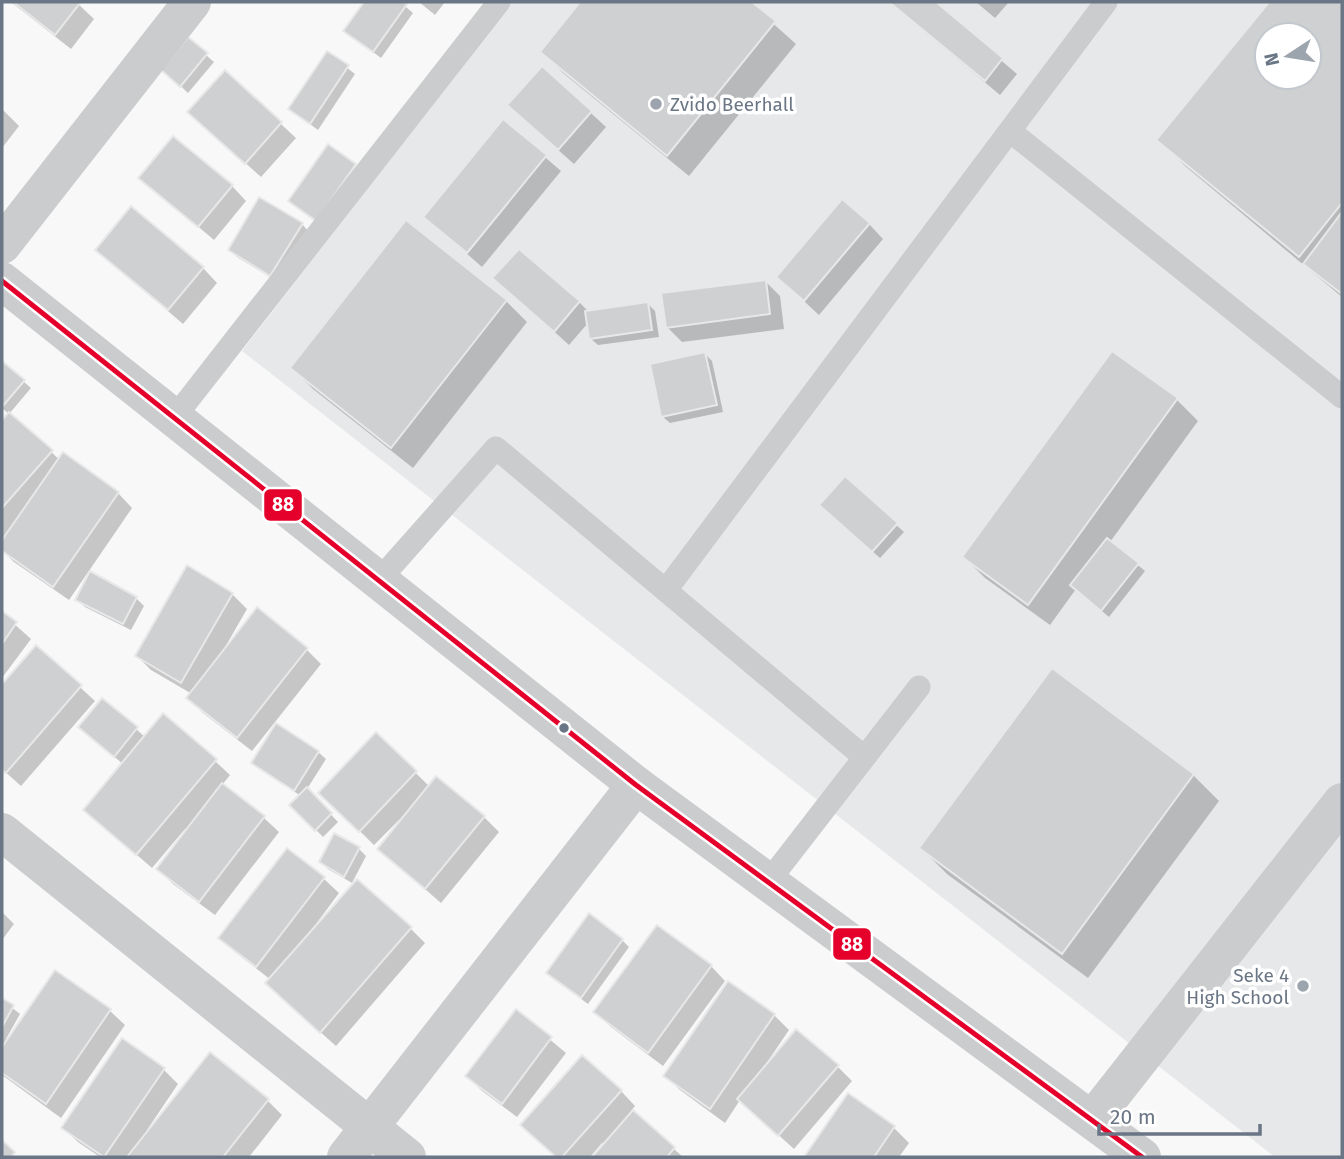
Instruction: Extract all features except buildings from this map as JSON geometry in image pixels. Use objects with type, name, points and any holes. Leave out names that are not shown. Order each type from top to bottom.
[{"type":"street","points":[[2,245],[192,2]]},
{"type":"street","points":[[2,281],[636,785],[1142,1157]]},
{"type":"street","points":[[346,1157],[636,785]]},
{"type":"street","points":[[1093,1119],[1342,802]]},
{"type":"street","points":[[2,832],[407,1157]]},
{"type":"lane","points":[[174,418],[499,2]]},
{"type":"lane","points":[[666,590],[1107,2]]},
{"type":"lane","points":[[1010,131],[1342,397]]},
{"type":"lane","points":[[379,580],[496,449],[864,757]]},
{"type":"lane","points":[[768,882],[919,687]]},
{"type":"shaded area","points":[[511,2],[1342,2],[1342,1157],[1275,1157],[242,351]]},
{"type":"transit line","name":"88","points":[[2,281],[636,785],[1142,1157]]},
{"type":"place","name":"Zvido Beerhall","points":[[656,104]]},
{"type":"place","name":"Seke 4 High School","points":[[1303,986]]}]
